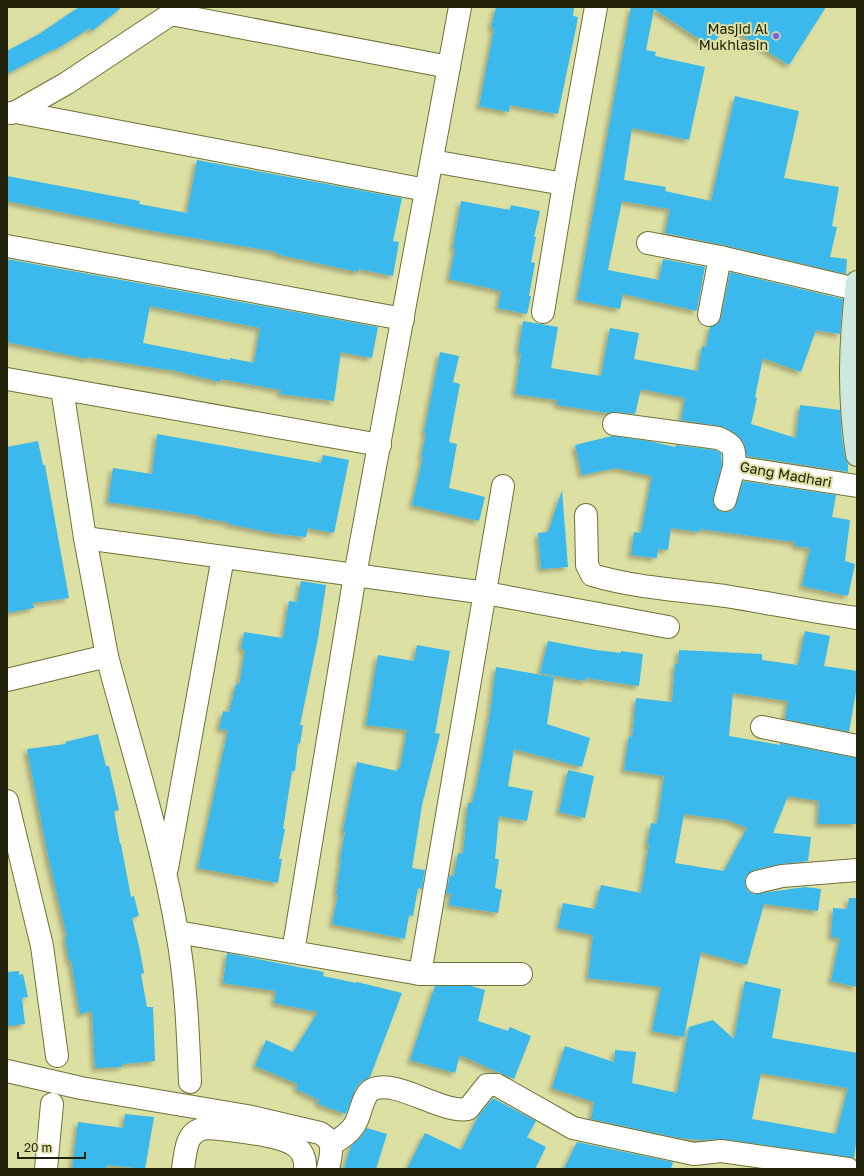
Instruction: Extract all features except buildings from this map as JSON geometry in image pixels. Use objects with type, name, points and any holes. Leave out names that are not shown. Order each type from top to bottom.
[{"type":"street","points":[[294,952],[356,575],[460,7]]},
{"type":"street","points":[[543,312],[564,184],[596,7]]},
{"type":"street","points":[[12,113],[67,84],[173,10],[449,67]]},
{"type":"street","points":[[12,113],[426,190]]},
{"type":"street","points":[[432,161],[564,184]]},
{"type":"street","points":[[648,243],[857,286],[850,373],[857,455]]},
{"type":"street","points":[[7,246],[403,319]]},
{"type":"street","points":[[709,315],[720,257]]},
{"type":"street","points":[[7,379],[380,445]]},
{"type":"street","points":[[62,389],[85,538],[107,656],[166,875],[177,932],[184,984],[190,1082]]},
{"type":"street","name":"Gang Madhari","points":[[614,424],[718,438],[729,443],[734,450],[734,467],[857,486]]},
{"type":"street","points":[[725,500],[734,467]]},
{"type":"street","points":[[420,974],[503,486]]},
{"type":"street","points":[[586,515],[587,565],[592,575],[617,583],[724,596],[857,618]]},
{"type":"street","points":[[85,538],[486,593],[668,627]]},
{"type":"street","points":[[166,875],[222,557]]},
{"type":"street","points":[[7,680],[107,656]]},
{"type":"street","points":[[762,727],[857,746]]},
{"type":"street","points":[[7,801],[42,946],[57,1056]]},
{"type":"street","points":[[757,882],[782,876],[857,870]]},
{"type":"street","points":[[177,932],[420,974],[521,974]]},
{"type":"street","points":[[7,1071],[81,1088],[247,1116],[320,1133],[328,1137],[332,1144],[328,1169]]},
{"type":"street","points":[[332,1144],[356,1124],[367,1094],[372,1090],[378,1088],[401,1091],[449,1108],[468,1110],[487,1085],[492,1084],[497,1085],[573,1128],[694,1154],[721,1152],[848,1169]]},
{"type":"street","points":[[46,1169],[52,1104]]},
{"type":"street","points":[[183,1169],[187,1144],[192,1135],[200,1129],[209,1128],[286,1141],[300,1150],[304,1157],[305,1169]]},
{"type":"place","name":"Masjid Al Mukhlasin","points":[[776,36]]}]
